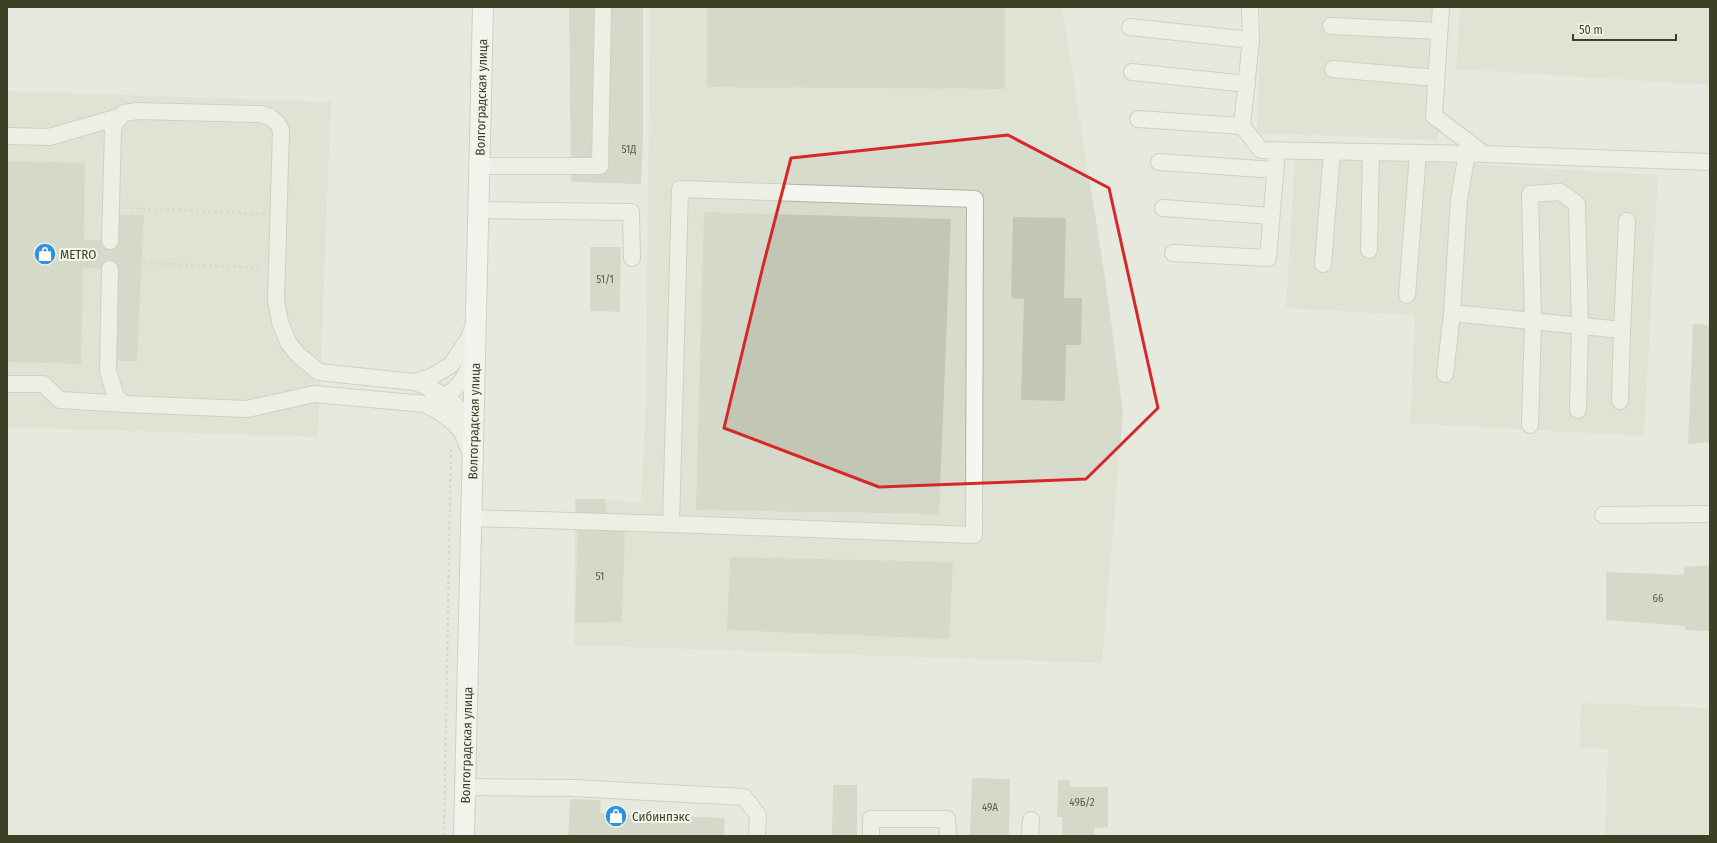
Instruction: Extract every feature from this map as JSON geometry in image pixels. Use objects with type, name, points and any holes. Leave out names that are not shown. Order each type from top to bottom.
[{"type":"main road","name":"Волгоградская улица","points":[[464,836],[483,7]]},
{"type":"lane","points":[[479,166],[600,166],[603,7]]},
{"type":"lane","points":[[1250,7],[1251,40],[1242,126],[1261,150],[1484,154],[1710,162]]},
{"type":"lane","points":[[1441,7],[1434,116],[1484,154]]},
{"type":"lane","points":[[1331,26],[1439,31]]},
{"type":"lane","points":[[1130,27],[1251,40]]},
{"type":"lane","points":[[1333,69],[1436,78]]},
{"type":"lane","points":[[1132,72],[1247,84]]},
{"type":"lane","points":[[7,136],[49,137],[119,117],[124,113],[137,111],[261,114],[271,117],[278,122],[282,130],[276,300],[280,322],[288,342],[297,354],[319,372],[414,382],[432,388],[457,405],[473,425]]},
{"type":"lane","points":[[110,241],[113,130],[119,117]]},
{"type":"lane","points":[[1138,119],[1242,126]]},
{"type":"lane","points":[[1173,253],[1268,258],[1277,151]]},
{"type":"lane","points":[[1323,264],[1332,152]]},
{"type":"lane","points":[[1369,250],[1371,152]]},
{"type":"lane","points":[[1408,295],[1418,153]]},
{"type":"lane","points":[[1445,374],[1452,313],[1459,200],[1467,154]]},
{"type":"lane","points":[[1159,162],[1275,170]]},
{"type":"lane","points":[[471,518],[974,535],[975,199],[680,189],[671,524]]},
{"type":"lane","points":[[1530,425],[1533,322],[1530,194],[1560,192],[1577,204],[1580,326],[1578,410]]},
{"type":"lane","points":[[1163,208],[1271,216]]},
{"type":"lane","points":[[478,210],[631,212],[632,258]]},
{"type":"lane","points":[[1620,401],[1627,221]]},
{"type":"lane","points":[[110,269],[108,371],[118,400],[126,404]]},
{"type":"lane","points":[[1452,313],[1622,330]]},
{"type":"lane","points":[[414,382],[431,377],[451,365],[469,338],[476,321]]},
{"type":"lane","points":[[425,404],[445,397],[462,381],[470,367],[475,347]]},
{"type":"lane","points":[[7,384],[43,384],[60,400],[126,404],[247,409],[314,394],[425,404],[442,413],[462,432],[472,459]]},
{"type":"lane","points":[[1603,515],[1710,514]]},
{"type":"lane","points":[[465,787],[573,788],[744,797],[758,815],[757,836]]},
{"type":"lane","points":[[871,836],[872,819],[947,819],[948,836]]},
{"type":"path","points":[[111,207],[279,215]]},
{"type":"path","points":[[143,263],[277,269]]},
{"type":"path","points":[[444,836],[450,444]]},
{"type":"highlighted area","points":[[1008,135],[1109,188],[1158,408],[1086,479],[879,487],[724,428],[791,158]]},
{"type":"shaded area","points":[[650,7],[1062,7],[1106,284],[1123,413],[1102,663],[574,645],[575,499],[641,502],[646,399]]},
{"type":"shaded area","points":[[1261,7],[1442,7],[1438,140],[1257,133]]},
{"type":"shaded area","points":[[1460,7],[1710,7],[1710,85],[1456,69]]},
{"type":"shaded area","points":[[7,91],[331,102],[318,437],[7,427]]},
{"type":"shaded area","points":[[1295,154],[1658,175],[1644,436],[1410,423],[1415,315],[1286,308]]},
{"type":"shaded area","points":[[1581,703],[1710,708],[1710,836],[1605,836],[1608,749],[1579,748]]},
{"type":"building","points":[[569,7],[643,7],[643,137],[641,184],[571,182]]},
{"type":"building","points":[[707,7],[1005,7],[1005,89],[707,87]]},
{"type":"building","name":"METRO","points":[[7,161],[85,163],[84,240],[115,241],[116,215],[144,215],[137,361],[111,361],[114,269],[83,268],[81,364],[7,362]]},
{"type":"building","points":[[704,212],[951,219],[939,514],[696,510]]},
{"type":"building","points":[[1013,217],[1066,218],[1064,298],[1082,298],[1081,345],[1066,345],[1065,401],[1021,400],[1024,299],[1011,298]]},
{"type":"building","points":[[590,247],[621,247],[620,312],[590,311]]},
{"type":"building","points":[[1693,324],[1710,325],[1710,442],[1688,444]]},
{"type":"building","points":[[575,499],[606,499],[605,529],[625,530],[622,622],[575,623],[578,522]]},
{"type":"building","points":[[730,557],[953,562],[949,639],[727,630]]},
{"type":"building","points":[[1710,565],[1710,631],[1685,630],[1685,626],[1606,620],[1606,572],[1684,575],[1684,567]]},
{"type":"building","points":[[972,778],[1010,779],[1009,836],[970,836]]},
{"type":"building","points":[[1058,780],[1069,780],[1071,787],[1108,787],[1108,827],[1094,828],[1094,836],[1062,836],[1062,817],[1057,817]]},
{"type":"building","points":[[833,785],[857,785],[857,836],[832,836]]},
{"type":"building","name":"Сибинпэкс","points":[[570,799],[601,800],[600,813],[725,818],[724,836],[568,836]]},
{"type":"tunnel","points":[[110,241],[110,269]]},
{"type":"place","name":"METRO","points":[[45,254]]},
{"type":"place","name":"Сибинпэкс","points":[[616,816]]}]
